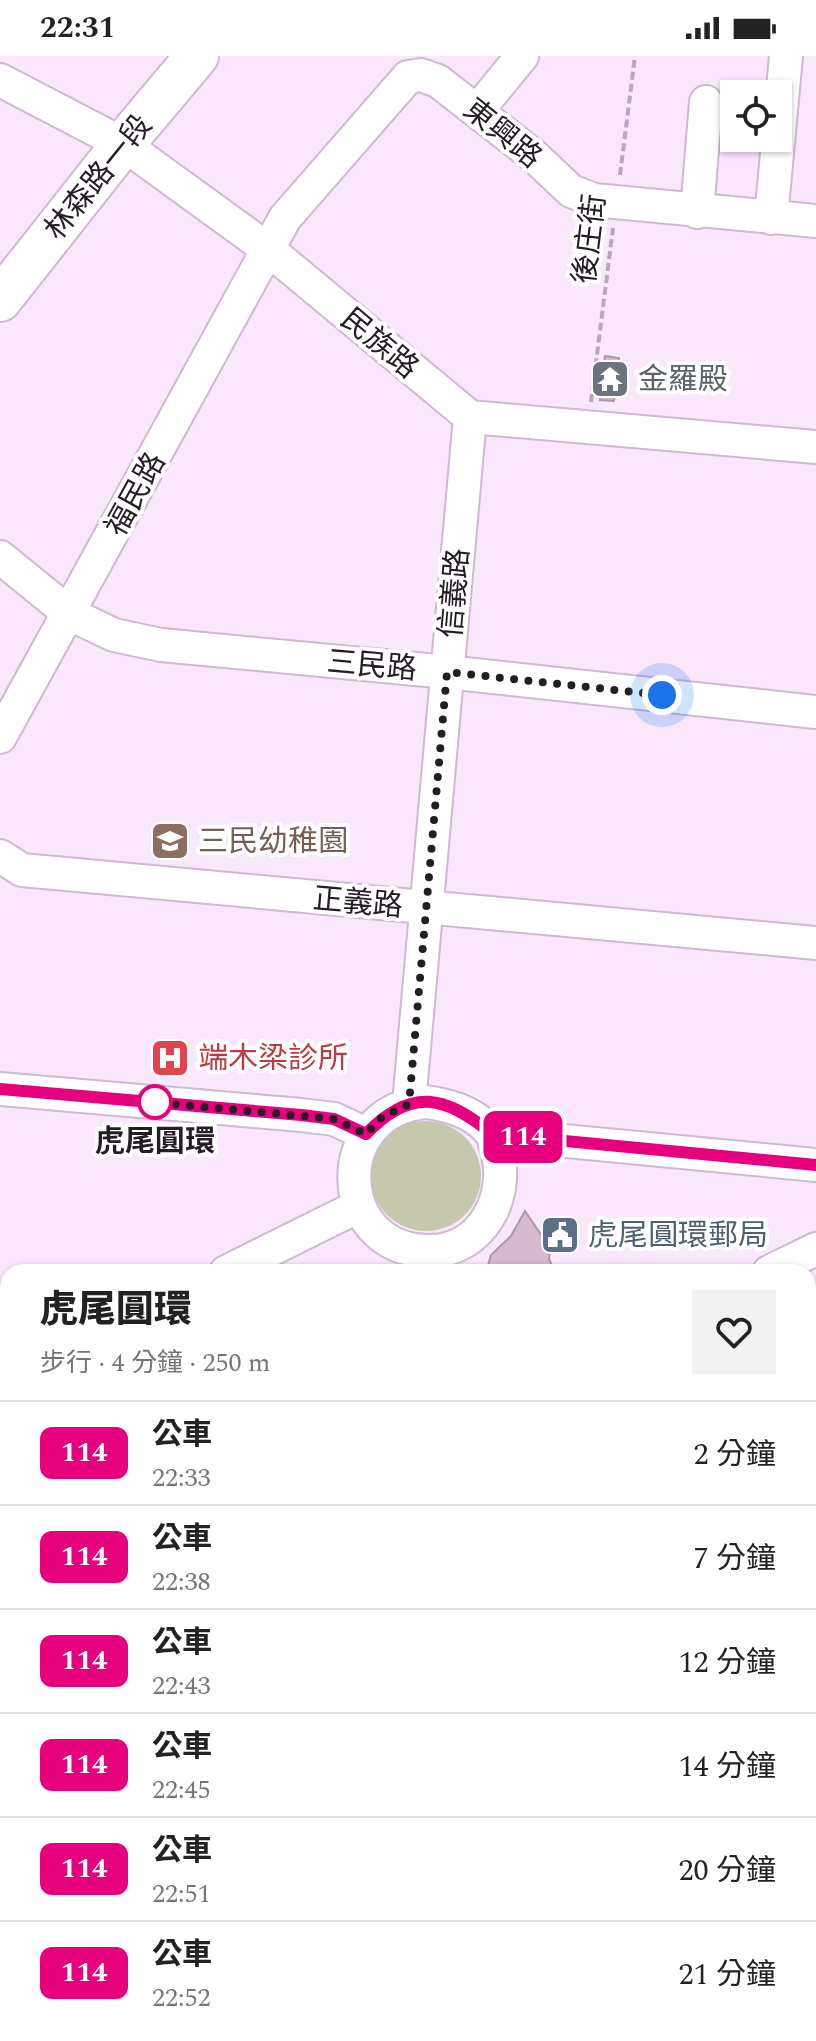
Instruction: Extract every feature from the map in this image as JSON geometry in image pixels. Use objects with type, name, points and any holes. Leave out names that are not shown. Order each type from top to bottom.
[{"type":"main road","name":"林森路一段","points":[[0,300],[197,56]]},
{"type":"street","points":[[0,66],[5,56]]},
{"type":"street","points":[[477,111],[522,56]]},
{"type":"street","points":[[771,218],[786,56]]},
{"type":"street","name":"東興路","points":[[269,250],[285,218],[408,77],[421,75],[438,81],[477,111],[534,156],[571,191],[594,200],[816,221]]},
{"type":"street","name":"民族路","points":[[0,80],[123,144],[269,250],[470,417]]},
{"type":"street","points":[[697,212],[706,102]]},
{"type":"street","name":"福民路","points":[[0,737],[269,250]]},
{"type":"street","points":[[470,417],[816,447]]},
{"type":"street","name":"信義路","points":[[409,1104],[470,417]]},
{"type":"street","name":"三民路","points":[[0,557],[70,614],[114,635],[161,645],[816,712]]},
{"type":"street","name":"正義路","points":[[0,856],[22,870],[816,943]]},
{"type":"street","points":[[0,1089],[334,1119],[366,1134]]},
{"type":"street","points":[[492,1134],[501,1165],[501,1191],[491,1215],[455,1260],[429,1251],[406,1248],[384,1238],[367,1221],[359,1206],[352,1177],[356,1155],[366,1134],[382,1117],[409,1104],[446,1105],[465,1112],[492,1134],[816,1165]]},
{"type":"street","points":[[242,1264],[359,1206]]},
{"type":"street","points":[[785,1264],[816,1249]]},
{"type":"path","name":"後庄街","points":[[588,428],[635,56]]},
{"type":"green space","points":[[426,1121],[447,1125],[465,1137],[477,1155],[481,1176],[477,1197],[465,1215],[447,1227],[426,1231],[405,1227],[387,1215],[375,1197],[371,1176],[375,1155],[387,1137],[405,1125]]},
{"type":"building","name":"金羅殿","points":[[605,356],[619,358],[614,401],[600,400]]},
{"type":"building","points":[[525,1211],[550,1248],[551,1264],[488,1264],[491,1255],[511,1236]]},
{"type":"bus line","name":"114","points":[[0,1089],[334,1119],[366,1134],[382,1117],[398,1107],[426,1102],[465,1112],[492,1134],[816,1165]]},
{"type":"place","name":"金羅殿","points":[[610,379]]},
{"type":"place","name":"三民幼稚園","points":[[170,841]]},
{"type":"place","name":"端木梁診所","points":[[170,1058]]},
{"type":"place","name":"虎尾圓環","points":[[155,1102]]},
{"type":"place","name":"虎尾圓環郵局","points":[[560,1235]]},
{"type":"route","points":[[155,1102],[151,1102],[334,1119],[366,1134],[382,1117],[409,1104],[447,672],[662,695]]}]
